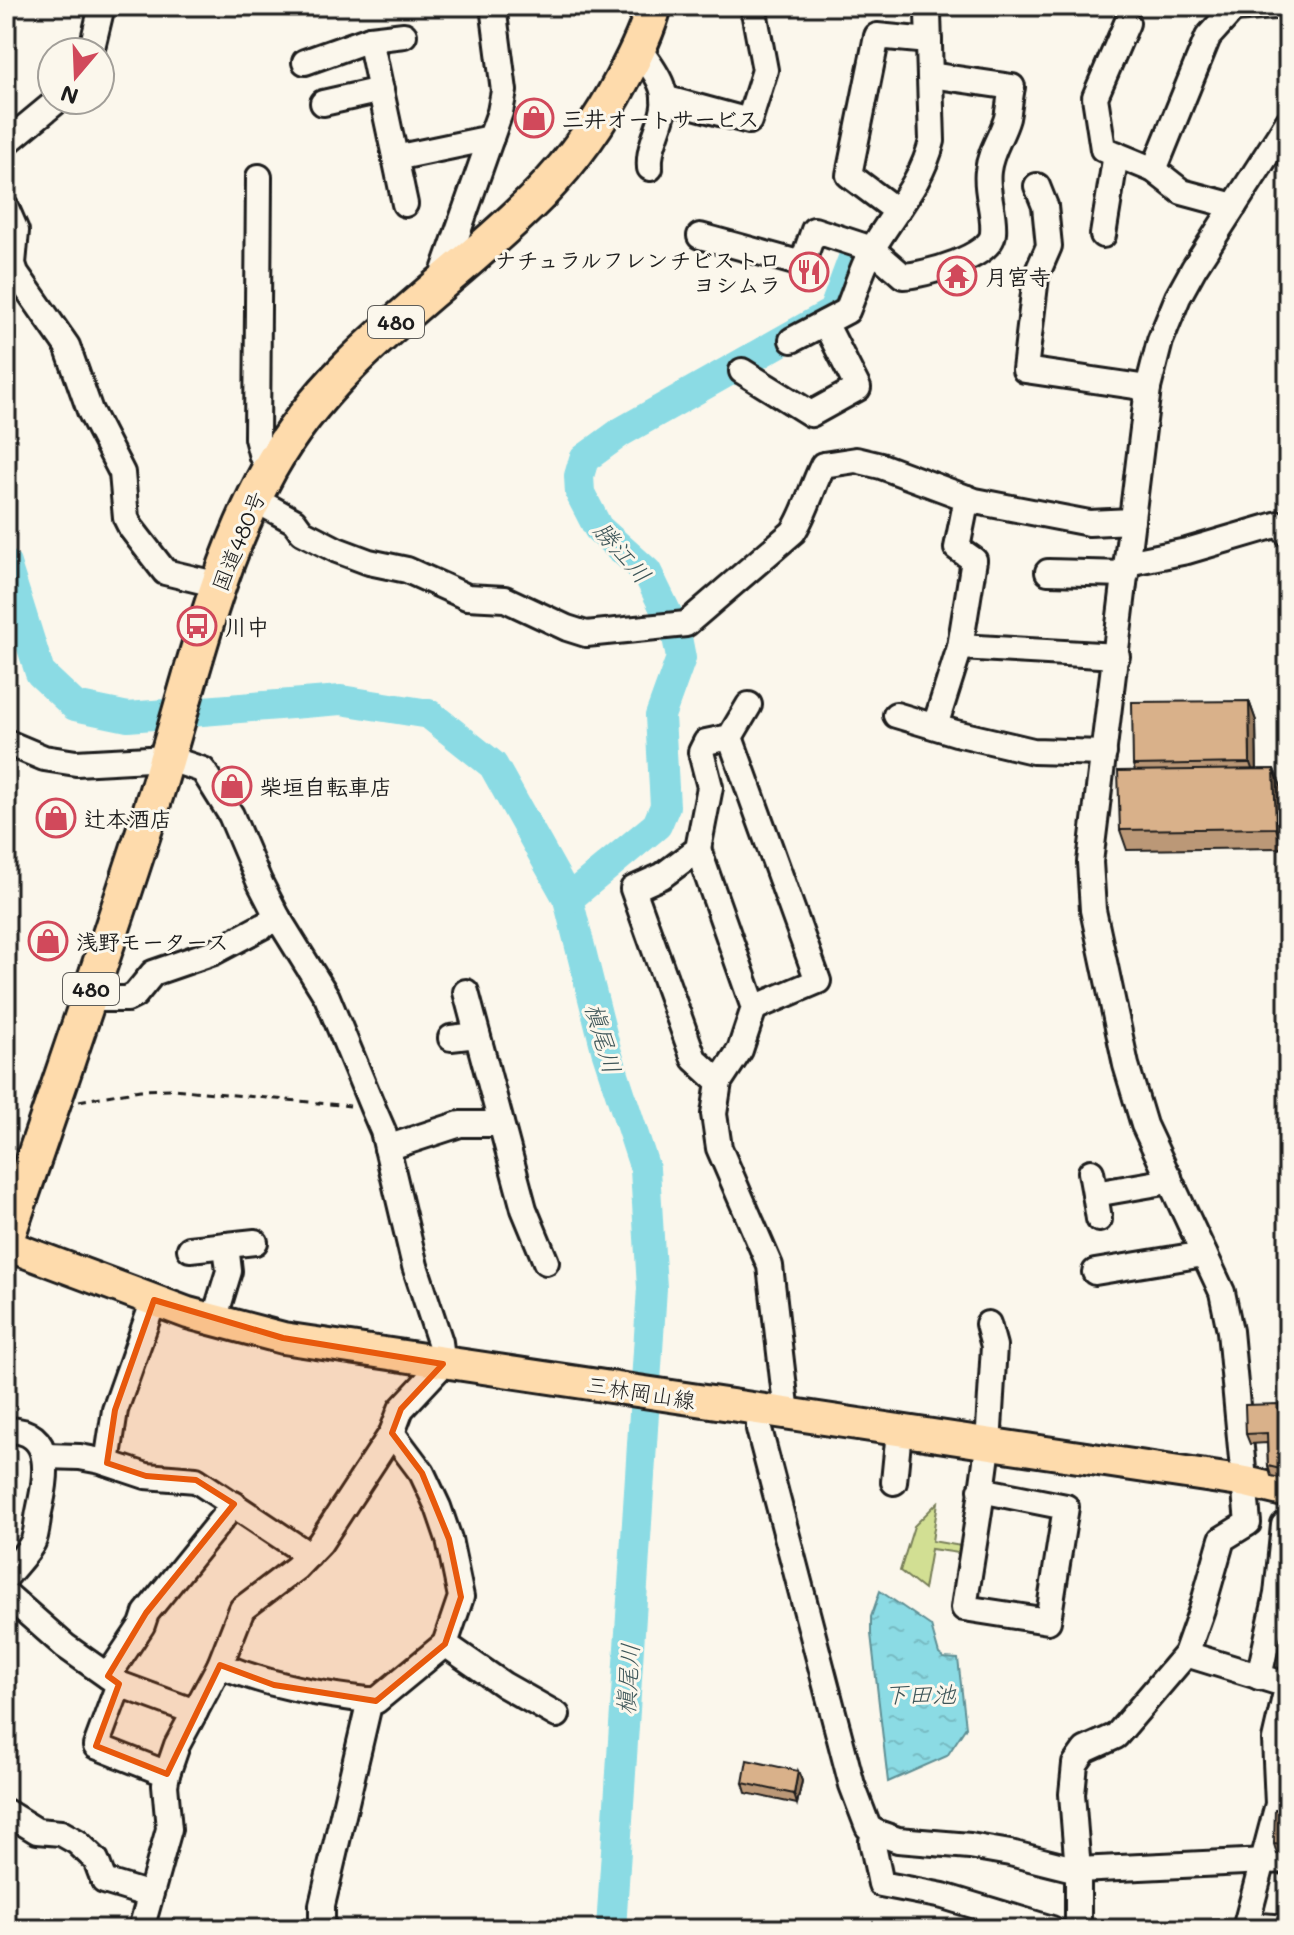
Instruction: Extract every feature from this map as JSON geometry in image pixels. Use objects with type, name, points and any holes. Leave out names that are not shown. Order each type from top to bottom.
[{"type":"highway","name":"国道480号","points":[[6,1243],[170,748],[219,585],[271,465],[307,413],[366,348],[541,193],[604,111],[639,49],[654,6]]},
{"type":"main road","name":"三林岡山線","points":[[6,1243],[154,1300],[283,1338],[1246,1482],[1288,1492]]},
{"type":"street","points":[[95,36],[102,6]]},
{"type":"street","points":[[439,285],[500,112],[504,91],[493,6]]},
{"type":"street","points":[[664,98],[749,121],[765,70],[753,6]]},
{"type":"street","points":[[792,340],[847,311],[872,249],[918,181],[932,141],[930,6]]},
{"type":"street","points":[[1154,170],[1208,37],[1235,8],[1275,6]]},
{"type":"street","points":[[1127,23],[1095,97],[1103,149],[1154,170],[1182,192],[1234,206]]},
{"type":"street","points":[[305,62],[370,39],[404,35]]},
{"type":"street","points":[[897,211],[849,175],[877,36],[929,41]]},
{"type":"street","points":[[370,39],[405,204]]},
{"type":"street","points":[[639,49],[662,86],[664,98],[648,153],[650,168]]},
{"type":"street","points":[[700,236],[802,264],[814,230],[872,249],[903,276],[917,276],[979,253],[990,245],[994,234],[987,173],[992,150],[1006,120],[1012,87],[930,75]]},
{"type":"street","points":[[323,103],[381,90]]},
{"type":"street","points":[[6,143],[39,116]]},
{"type":"street","points":[[1248,1523],[1230,1331],[1222,1292],[1144,1125],[1126,1065],[1093,910],[1090,862],[1148,388],[1160,341],[1178,297],[1288,122]]},
{"type":"street","points":[[395,158],[491,138]]},
{"type":"street","points":[[1103,235],[1116,154]]},
{"type":"street","points":[[259,177],[257,438],[262,457],[271,465]]},
{"type":"street","points":[[1037,186],[1045,206],[1049,246],[1036,276],[1025,370],[1148,388]]},
{"type":"street","points":[[6,208],[16,231],[13,264],[16,273],[67,346],[90,411],[122,473],[126,518],[131,528],[165,572],[219,585]]},
{"type":"street","points":[[742,371],[811,414],[858,388],[825,323]]},
{"type":"street","points":[[254,499],[294,521],[302,532],[337,550],[369,562],[407,570],[467,597],[505,599],[586,634],[686,624],[793,532],[823,465],[856,460],[881,466],[967,498],[1089,523],[1132,521]]},
{"type":"street","points":[[935,726],[960,647],[974,560],[957,548],[967,498]]},
{"type":"street","points":[[1048,572],[1077,575],[1127,568],[1279,524],[1288,534]]},
{"type":"street","points":[[960,647],[1117,656]]},
{"type":"street","points":[[749,705],[730,737],[706,742],[701,752],[710,787],[698,849],[754,1008],[740,1050],[719,1082],[714,1114],[719,1148],[770,1266],[773,1412],[759,1429],[852,1785],[868,1827],[898,1840],[970,1846],[1078,1870],[1276,1860]]},
{"type":"street","points":[[896,715],[1033,751],[1104,753]]},
{"type":"street","points":[[730,737],[818,981],[754,1008]]},
{"type":"street","points":[[6,742],[44,758],[76,763],[170,748],[203,770],[231,815],[278,918],[327,997],[373,1108],[387,1148],[415,1266],[440,1342],[443,1364],[401,1409],[392,1433],[341,1513],[309,1555],[242,1609],[220,1665],[177,1745],[167,1774],[169,1829],[141,1929]]},
{"type":"street","points":[[698,849],[662,876],[633,889],[694,1059],[719,1082]]},
{"type":"street","points":[[87,999],[127,999],[135,995],[153,973],[214,952],[278,918]]},
{"type":"street","points":[[466,992],[501,1124],[522,1171],[546,1249]]},
{"type":"street","points":[[451,1038],[477,1035]]},
{"type":"street","points":[[387,1148],[460,1124],[501,1124]]},
{"type":"street","points":[[1099,1219],[1093,1183],[1158,1183],[1169,1177]]},
{"type":"street","points":[[190,1249],[255,1242]]},
{"type":"street","points":[[214,1320],[229,1271],[226,1245]]},
{"type":"street","points":[[1095,1272],[1204,1254]]},
{"type":"street","points":[[107,1463],[115,1410],[154,1300]]},
{"type":"street","points":[[981,1490],[1066,1507],[1048,1621],[964,1608],[981,1490],[988,1445],[996,1333]]},
{"type":"street","points":[[6,1430],[18,1430],[30,1436],[40,1447],[47,1473],[33,1543],[6,1577]]},
{"type":"street","points":[[894,1482],[899,1431]]},
{"type":"street","points":[[220,1665],[274,1685],[376,1701],[445,1644],[461,1597],[455,1563],[438,1507],[422,1473],[392,1433]]},
{"type":"street","points":[[44,1456],[80,1457],[146,1476],[196,1480],[309,1555]]},
{"type":"street","points":[[167,1774],[96,1746],[113,1680],[146,1613],[234,1504]]},
{"type":"street","points":[[1078,1929],[1072,1778],[1079,1756],[1085,1750],[1116,1736],[1186,1654],[1222,1539],[1248,1523],[1286,1525],[1277,1594],[1259,1677]]},
{"type":"street","points":[[6,1594],[65,1646],[113,1680],[195,1712]]},
{"type":"street","points":[[445,1644],[504,1685],[557,1715]]},
{"type":"street","points":[[1186,1654],[1288,1684],[1275,1740],[1278,1804],[1276,1860],[1246,1927],[1288,1928]]},
{"type":"street","points":[[322,1929],[322,1905],[370,1700]]},
{"type":"street","points":[[6,1812],[37,1831],[61,1833],[77,1842],[96,1860],[104,1881],[150,1895]]},
{"type":"street","points":[[875,1832],[872,1841],[881,1884],[943,1896],[1052,1929]]},
{"type":"path","points":[[51,1106],[140,1090],[173,1089],[373,1108]]},
{"type":"highlighted area","points":[[154,1300],[283,1338],[443,1364],[401,1409],[392,1433],[422,1473],[449,1539],[461,1597],[445,1644],[376,1701],[274,1685],[220,1665],[167,1774],[96,1746],[119,1684],[108,1676],[146,1613],[234,1504],[196,1480],[146,1476],[107,1463],[115,1410]]},
{"type":"green space","points":[[938,1502],[932,1541],[967,1547],[965,1554],[931,1549],[924,1590],[900,1571],[914,1526]]},
{"type":"water","name":"下田池","points":[[880,1591],[931,1626],[939,1654],[944,1658],[958,1659],[966,1727],[947,1756],[888,1782],[871,1634],[871,1617]]},
{"type":"building","points":[[1249,701],[1250,763],[1133,765],[1132,702]]},
{"type":"building","points":[[1274,769],[1276,828],[1120,830],[1118,771]]},
{"type":"building","points":[[1279,1404],[1280,1469],[1268,1466],[1267,1433],[1246,1434],[1245,1405]]},
{"type":"building","points":[[747,1760],[798,1771],[794,1794],[743,1783]]},
{"type":"building","points":[[1275,1809],[1288,1809],[1288,1845],[1274,1844]]},
{"type":"waterway","name":"勝江川","points":[[568,899],[657,825],[665,806],[660,716],[681,658],[676,632],[647,572],[598,528],[580,493],[579,476],[584,459],[621,432],[833,312],[855,253]]},
{"type":"waterway","name":"槇尾川","points":[[6,564],[40,673],[75,706],[128,717],[341,700],[429,714],[493,765],[568,899],[606,1050],[645,1169],[652,1288],[611,1929]]},
{"type":"place","name":"三井オートサービス","points":[[534,118]]},
{"type":"place","name":"ナチュラルフレンチビストロ ヨシムラ","points":[[809,272]]},
{"type":"place","name":"月宮寺","points":[[957,276]]},
{"type":"place","name":"川中","points":[[197,626]]},
{"type":"place","name":"柴垣自転車店","points":[[232,786]]},
{"type":"place","name":"辻本酒店","points":[[56,818]]},
{"type":"place","name":"浅野モータース","points":[[48,941]]}]
